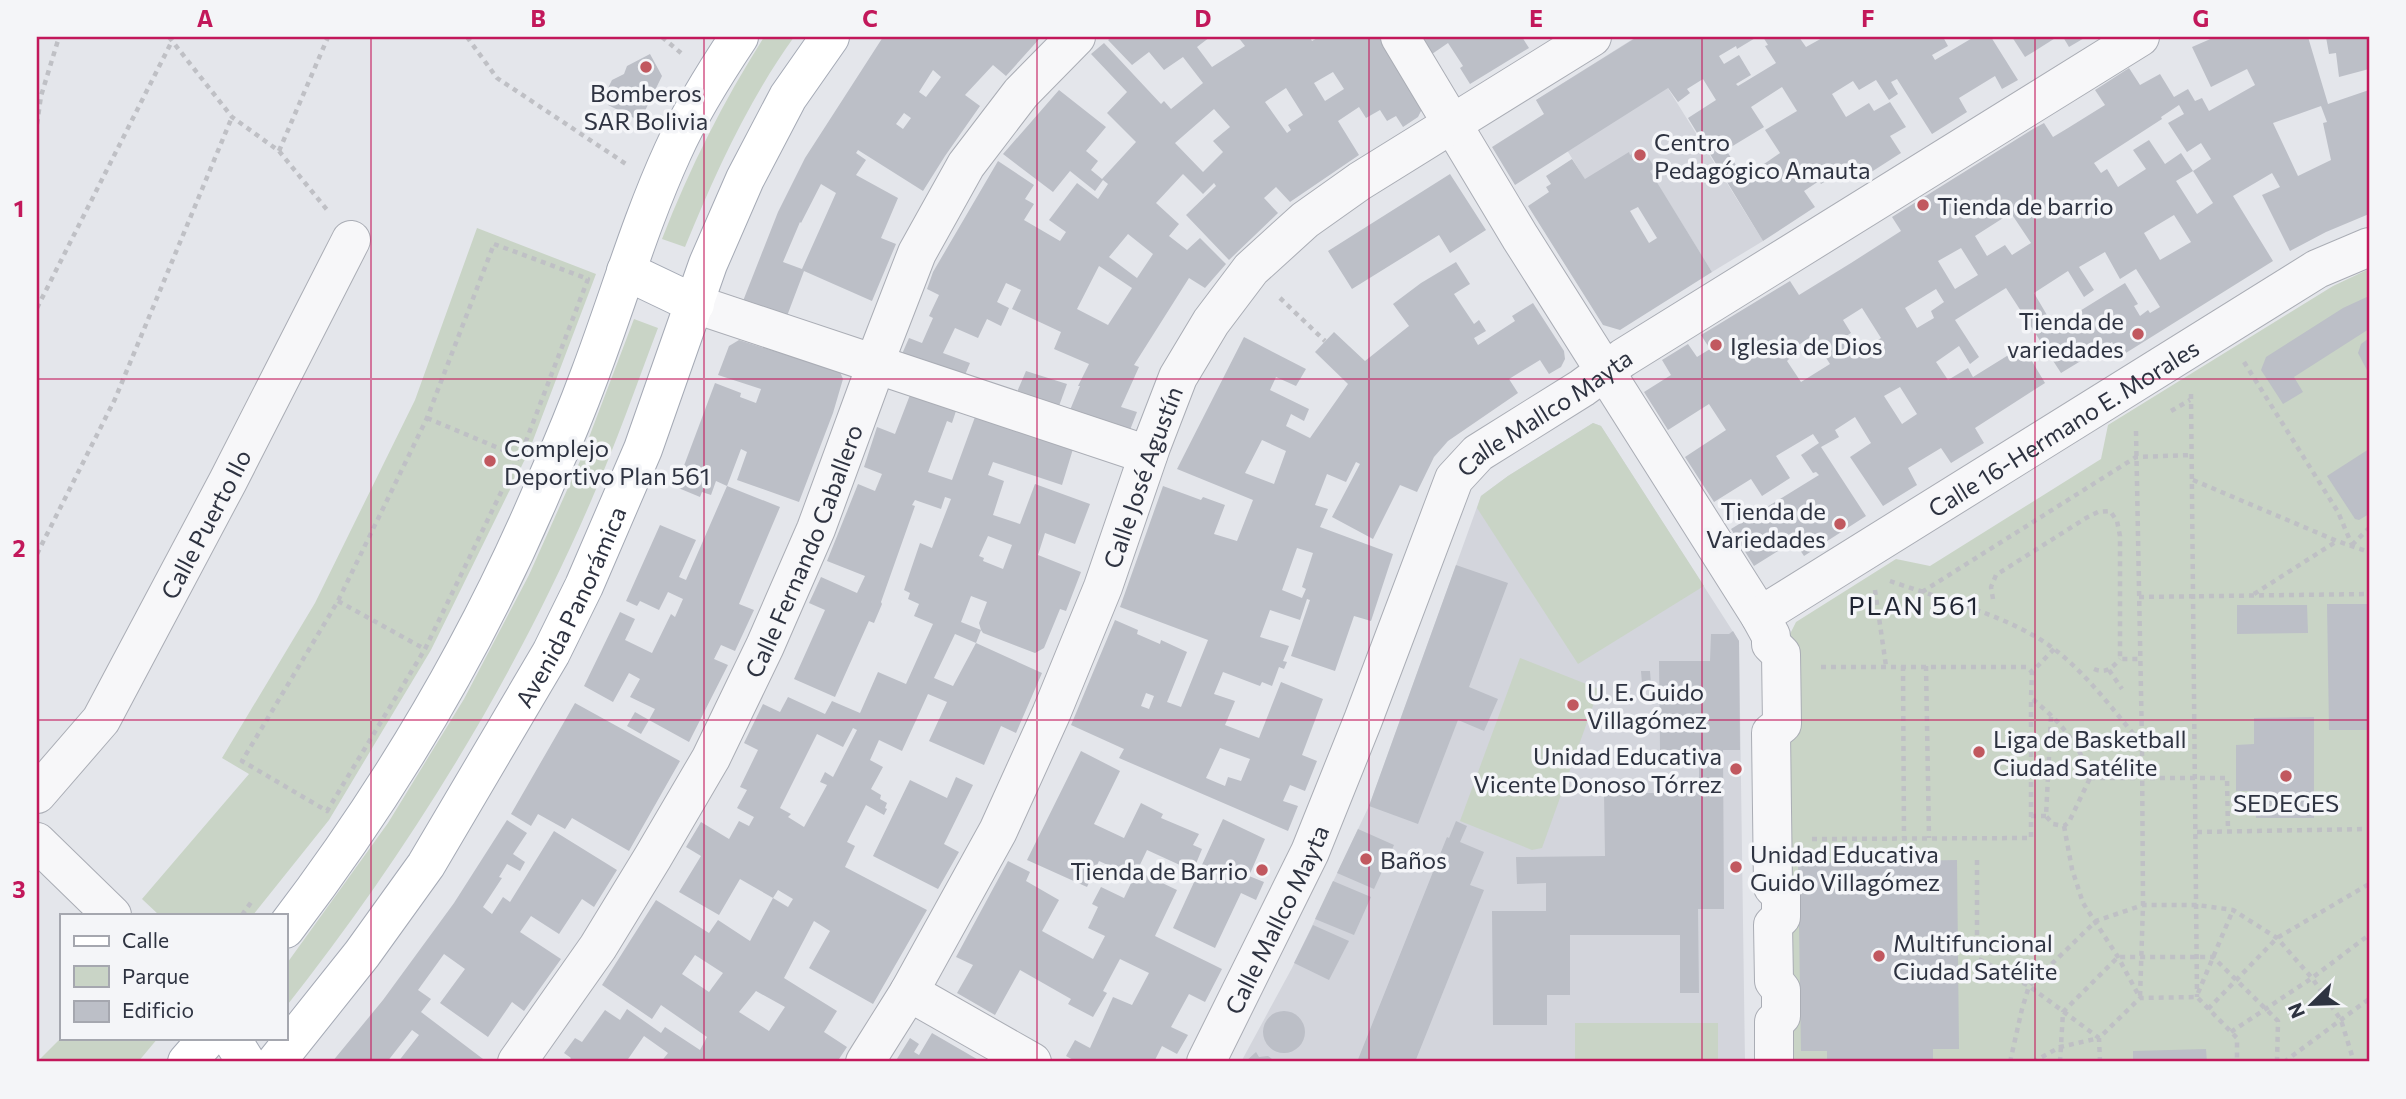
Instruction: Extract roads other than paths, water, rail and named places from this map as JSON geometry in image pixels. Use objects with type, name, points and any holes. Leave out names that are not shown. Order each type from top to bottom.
[{"type":"main road","points":[[287,926],[371,809],[426,720],[501,580],[557,456],[590,374],[673,149],[714,74],[739,37]]},
{"type":"main road","name":"Avenida Panorámica","points":[[276,1062],[362,954],[426,865],[551,653],[584,586],[643,449],[708,264],[745,179],[788,97],[830,37]]},
{"type":"main road","points":[[626,271],[695,304]]},
{"type":"main road","points":[[187,1062],[206,1040]]},
{"type":"main road","points":[[232,1040],[246,1062]]},
{"type":"street","name":"Calle Fernando Caballero","points":[[517,1062],[597,947],[710,758],[765,646],[816,529],[917,253],[966,165],[1021,93],[1076,37]]},
{"type":"street","points":[[1400,37],[1471,158],[1780,650],[1762,653],[1763,724],[1772,733],[1787,839],[1773,887],[1781,895],[1781,917],[1773,925],[1781,990],[1781,1016],[1774,1022],[1774,1062]]},
{"type":"street","name":"Calle José Agustín","points":[[865,1062],[909,992],[998,831],[1051,713],[1102,587],[1178,377],[1211,322],[1251,269],[1305,220],[1360,181],[1592,37]]},
{"type":"street","name":"Calle Mallco Mayta","points":[[1206,1062],[1310,852],[1454,479],[1478,453],[2140,37]]},
{"type":"street","name":"Calle Puerto Ilo","points":[[37,794],[100,720],[222,493],[351,240]]},
{"type":"street","name":"Calle 16-Hermano E. Morales","points":[[1780,650],[2317,269],[2369,247]]},
{"type":"street","points":[[695,304],[1148,455]]},
{"type":"street","points":[[37,842],[112,914]]},
{"type":"street","points":[[909,992],[1032,1062]]},
{"type":"place","name":"Bomberos SAR Bolivia","points":[[646,67]]},
{"type":"place","name":"Centro Pedagógico Amauta","points":[[1640,155]]},
{"type":"place","name":"Tienda de barrio","points":[[1923,205]]},
{"type":"place","name":"Tienda de variedades","points":[[2138,334]]},
{"type":"place","name":"Iglesia de Dios","points":[[1716,345]]},
{"type":"place","name":"Complejo Deportivo Plan 561","points":[[490,461]]},
{"type":"place","name":"Tienda de Variedades","points":[[1840,524]]},
{"type":"place","name":"U. E. Guido Villagómez","points":[[1573,705]]},
{"type":"place","name":"Liga de Basketball Ciudad Satélite","points":[[1979,752]]},
{"type":"place","name":"Unidad Educativa Vicente Donoso Tórrez","points":[[1736,769]]},
{"type":"place","name":"SEDEGES","points":[[2286,776]]},
{"type":"place","name":"Baños","points":[[1366,859]]},
{"type":"place","name":"Unidad Educativa Guido Villagómez","points":[[1736,867]]},
{"type":"place","name":"Tienda de Barrio","points":[[1262,870]]},
{"type":"place","name":"Multifuncional Ciudad Satélite","points":[[1879,956]]},
{"type":"district","name":"PLAN 561","points":[[1914,604]]}]
